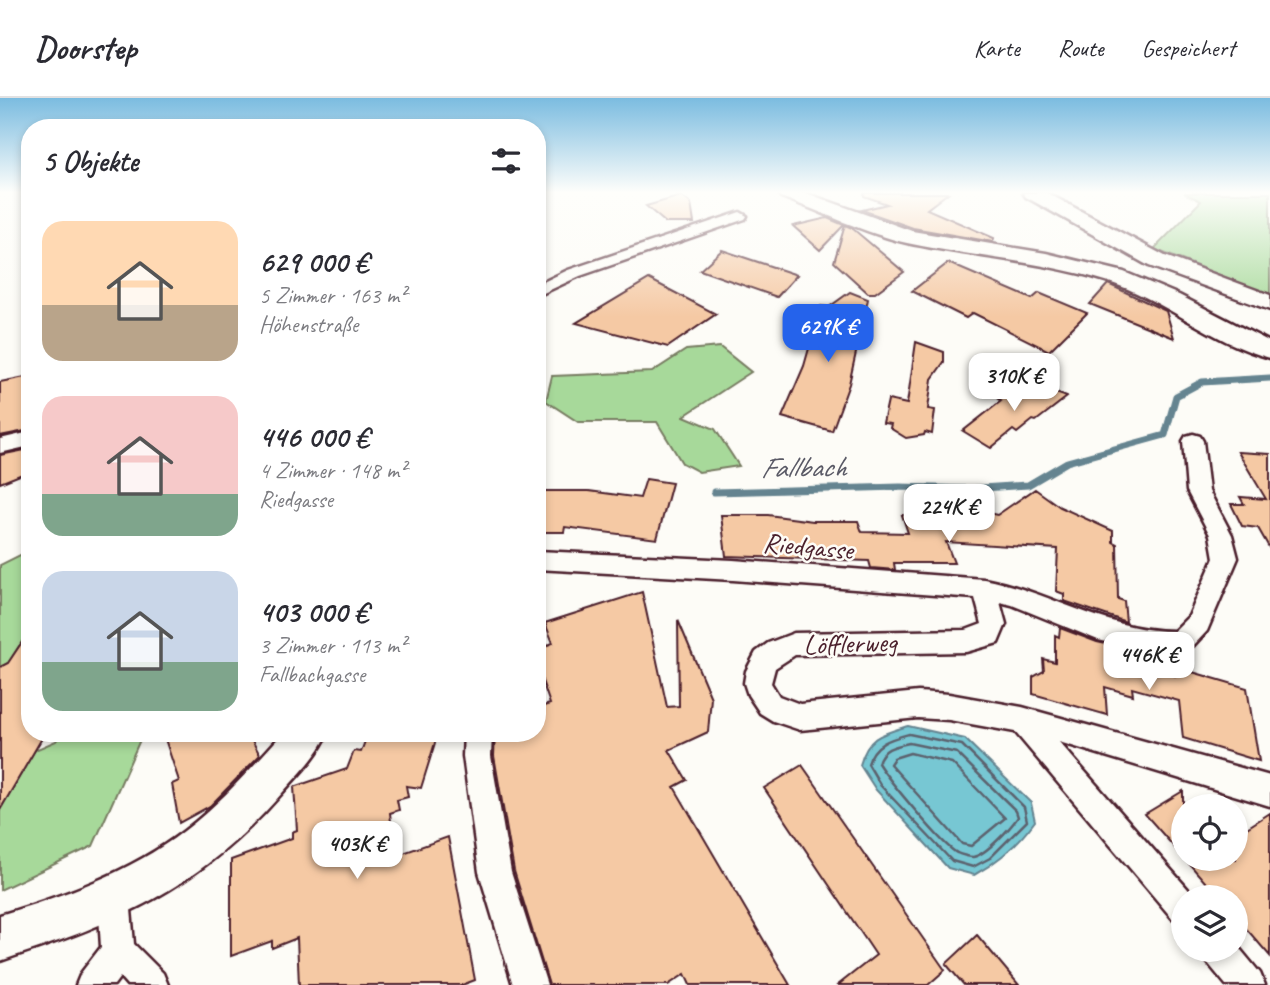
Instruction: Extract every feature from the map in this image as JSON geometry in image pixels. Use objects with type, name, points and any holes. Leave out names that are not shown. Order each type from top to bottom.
[{"type":"street","points":[[546,287],[574,273],[686,234]]},
{"type":"street","points":[[901,234],[1046,259],[1116,277],[1171,300],[1246,341],[1270,350]]},
{"type":"street","points":[[1108,234],[1157,261],[1270,303]]},
{"type":"street","points":[[0,446],[21,441]]},
{"type":"street","name":"Riedgasse","points":[[546,561],[733,570],[984,589],[1015,595],[1098,629],[1157,642],[1176,642],[1198,624],[1226,558],[1222,535],[1198,491],[1193,441]]},
{"type":"street","name":"Löfflerweg","points":[[984,589],[994,624],[989,635],[966,640],[794,644],[769,654],[762,663],[758,674],[762,698],[772,709],[785,715],[800,717],[918,705],[949,707],[1022,720],[1270,791]]},
{"type":"street","points":[[1022,720],[1171,894]]},
{"type":"street","points":[[0,938],[114,898],[181,860],[242,808],[301,742]]},
{"type":"street","points":[[478,742],[477,756],[495,872],[530,985]]},
{"type":"street","points":[[114,898],[118,952],[151,985]]},
{"type":"street","points":[[93,985],[118,952]]},
{"type":"street","points":[[1229,962],[1248,985]]},
{"type":"green space","points":[[1168,234],[1270,234],[1270,295],[1154,249]]},
{"type":"green space","points":[[720,347],[751,372],[684,416],[715,429],[739,466],[699,472],[682,463],[657,422],[578,422],[546,401],[552,376],[652,372],[686,350]]},
{"type":"green space","points":[[21,554],[21,646],[8,663],[0,667],[0,565]]},
{"type":"green space","points":[[54,742],[139,742],[93,846],[0,890],[0,810],[35,750]]},
{"type":"water","points":[[908,726],[965,739],[1031,803],[1035,821],[1029,829],[1000,858],[974,875],[948,868],[876,790],[860,765],[872,742],[890,731]]},
{"type":"building","points":[[802,234],[835,234],[820,250]]},
{"type":"building","points":[[842,234],[860,234],[904,272],[875,293],[868,293],[834,262]]},
{"type":"building","points":[[950,234],[986,234],[994,238],[993,242]]},
{"type":"building","points":[[722,250],[797,275],[777,297],[700,270]]},
{"type":"building","points":[[948,263],[1032,299],[1039,293],[1087,313],[1049,351],[973,313],[966,318],[912,291]]},
{"type":"building","points":[[649,279],[716,314],[668,347],[576,323]]},
{"type":"building","points":[[1108,284],[1166,311],[1174,338],[1090,304]]},
{"type":"building","points":[[850,292],[868,299],[849,384],[832,431],[782,417],[804,366],[821,306],[829,307]]},
{"type":"building","points":[[916,342],[944,352],[944,362],[932,379],[928,409],[935,410],[932,434],[925,432],[924,435],[906,438],[890,428],[891,424],[883,423],[888,400],[907,404]]},
{"type":"building","points":[[21,378],[21,432],[0,436],[0,382]]},
{"type":"building","points":[[1023,381],[1067,397],[1017,433],[1013,430],[991,448],[963,431],[1001,401],[998,399]]},
{"type":"building","points":[[21,451],[21,475],[0,483],[0,455]]},
{"type":"building","points":[[1238,452],[1270,454],[1270,549],[1258,528],[1242,526],[1231,504],[1244,504],[1240,497],[1266,499]]},
{"type":"building","points":[[646,479],[672,483],[657,539],[565,527],[564,532],[546,532],[546,491],[589,491],[640,498]]},
{"type":"building","points":[[1035,489],[1060,507],[1113,531],[1113,542],[1117,544],[1118,599],[1124,601],[1126,622],[1064,601],[1064,594],[1056,591],[1058,549],[946,542],[954,563],[894,563],[895,570],[871,568],[869,561],[726,556],[721,515],[858,521],[862,532],[908,533],[902,515],[984,515],[984,512],[997,515]]},
{"type":"building","points":[[642,592],[667,707],[679,706],[678,620],[711,698],[708,732],[669,750],[687,780],[674,787],[790,985],[690,985],[685,974],[668,985],[549,985],[514,871],[494,756],[495,742],[546,742],[546,705],[550,704],[546,692],[546,646],[553,643],[546,623]]},
{"type":"building","points":[[1060,628],[1097,642],[1129,649],[1130,663],[1176,676],[1175,667],[1247,688],[1259,761],[1183,738],[1179,701],[1132,688],[1133,695],[1105,687],[1107,715],[1033,694],[1033,677],[1044,671],[1043,659],[1055,662],[1055,635],[1059,637]]},
{"type":"building","points":[[21,644],[21,742],[40,742],[0,810],[0,667],[8,663]]},
{"type":"building","points":[[166,742],[253,742],[260,755],[210,806],[179,823],[172,784],[179,781]]},
{"type":"building","points":[[365,742],[435,742],[421,788],[406,786],[408,797],[397,800],[399,810],[390,813],[395,856],[448,837],[475,980],[462,985],[299,985],[297,938],[272,948],[272,941],[231,956],[231,860],[292,838],[292,832],[297,830],[294,787],[347,769],[354,751],[361,752]]},
{"type":"building","points":[[802,765],[945,970],[928,985],[838,985],[876,955],[764,788]]},
{"type":"building","points":[[1171,798],[1171,843],[1145,814]]},
{"type":"building","points":[[1270,813],[1270,956],[1248,931],[1248,885],[1208,885],[1195,871],[1248,871],[1248,827]]},
{"type":"building","points":[[977,935],[1019,985],[964,985],[946,964]]},
{"type":"waterway","name":"Fallbach","points":[[714,492],[900,487],[967,489],[1028,485],[1067,462],[1165,435],[1176,396],[1202,382],[1270,378]]}]
